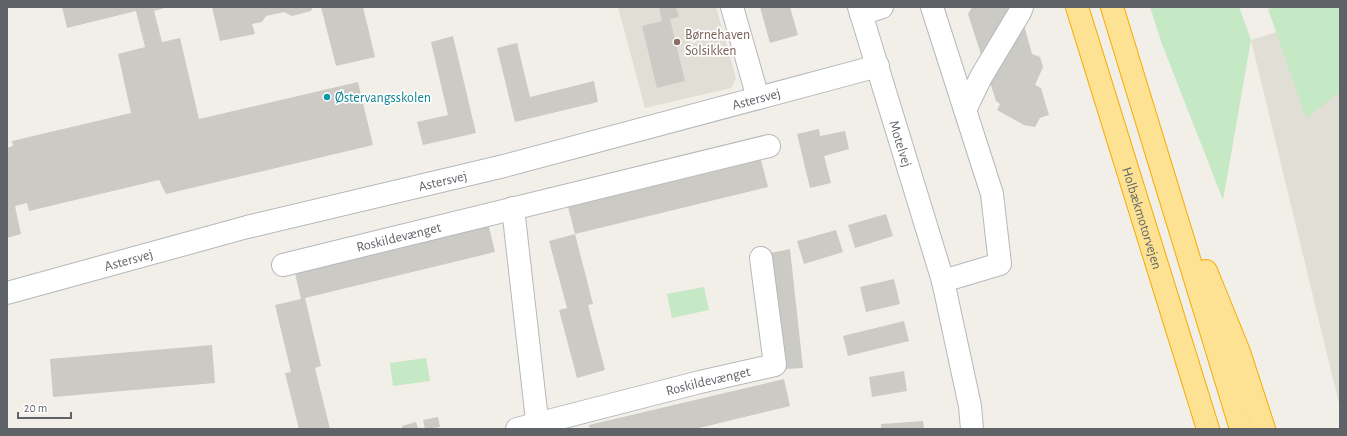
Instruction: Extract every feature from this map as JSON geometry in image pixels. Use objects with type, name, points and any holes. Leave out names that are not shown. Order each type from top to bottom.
[{"type":"highway","name":"Holbækmotorvejen","points":[[1077,7],[1208,429]]},
{"type":"highway","points":[[1112,7],[1241,429]]},
{"type":"highway","points":[[1151,135],[1239,352],[1264,429]]},
{"type":"highway","points":[[1194,385],[1204,429]]},
{"type":"street","points":[[732,7],[758,98]]},
{"type":"street","points":[[860,10],[882,7]]},
{"type":"street","points":[[932,7],[992,194],[1000,264],[944,281]]},
{"type":"street","points":[[965,110],[981,77],[1022,7]]},
{"type":"street","name":"Motelvej","points":[[860,10],[944,281],[970,406],[972,429]]},
{"type":"street","name":"Astersvej","points":[[7,293],[247,227],[504,166],[878,66]]},
{"type":"street","name":"Roskildevænget","points":[[283,265],[769,146]]},
{"type":"street","name":"Roskildevænget","points":[[513,208],[531,427],[700,382],[775,365],[761,258]]},
{"type":"shaded area","name":"Børnehaven Solsikken","points":[[618,7],[716,7],[736,78],[731,88],[645,108]]},
{"type":"shaded area","points":[[1340,12],[1340,408],[1251,40]]},
{"type":"green space","points":[[1150,7],[1239,7],[1251,40],[1223,200],[1162,44]]},
{"type":"green space","points":[[1277,7],[1340,7],[1340,92],[1306,118],[1268,9]]},
{"type":"green space","points":[[704,287],[709,310],[672,318],[667,294]]},
{"type":"green space","points":[[426,358],[430,381],[393,386],[390,363]]},
{"type":"building","name":"Østervangsskolen","points":[[62,7],[168,7],[154,11],[162,42],[180,38],[199,119],[358,82],[373,145],[166,194],[159,180],[29,211],[27,203],[15,206],[21,234],[7,238],[7,148],[13,146],[12,141],[131,113],[118,54],[145,47],[136,11],[67,28]]},
{"type":"building","points":[[212,7],[313,7],[311,11],[292,16],[284,12],[266,16],[262,22],[252,24],[255,34],[220,41]]},
{"type":"building","name":"Østervangsskolen","points":[[321,7],[363,7],[375,57],[336,66]]},
{"type":"building","points":[[659,7],[676,7],[679,17],[670,19],[685,81],[657,88],[642,26],[662,21]]},
{"type":"building","points":[[760,7],[790,7],[798,35],[770,43]]},
{"type":"building","points":[[972,7],[1019,7],[1032,54],[1040,57],[1043,67],[1035,85],[1041,88],[1049,115],[1040,118],[1035,127],[1024,125],[997,110],[1000,104],[996,101],[968,14]]},
{"type":"building","points":[[453,36],[476,133],[423,145],[417,122],[448,115],[431,42]]},
{"type":"building","points":[[517,43],[530,97],[594,81],[598,102],[515,122],[497,48]]},
{"type":"building","points":[[819,129],[820,136],[845,131],[849,149],[824,156],[831,183],[810,188],[797,134]]},
{"type":"building","points":[[761,160],[768,187],[575,234],[568,207]]},
{"type":"building","points":[[886,214],[893,236],[855,248],[848,225]]},
{"type":"building","points":[[488,223],[495,252],[305,298],[321,366],[315,368],[330,429],[299,429],[285,373],[291,372],[275,305],[301,299],[294,269]]},
{"type":"building","points":[[836,230],[843,252],[804,264],[797,241]]},
{"type":"building","points":[[575,234],[593,304],[588,305],[605,370],[577,378],[559,310],[567,308],[549,241]]},
{"type":"building","points":[[790,249],[803,368],[785,369],[771,253]]},
{"type":"building","points":[[894,279],[900,304],[866,312],[860,287]]},
{"type":"building","points":[[904,321],[909,341],[848,356],[843,336]]},
{"type":"building","points":[[212,345],[215,383],[53,397],[50,359]]},
{"type":"building","points":[[904,371],[907,391],[872,397],[869,377]]},
{"type":"building","points":[[784,379],[790,406],[695,429],[590,429],[589,425]]},
{"type":"building","points":[[438,417],[440,427],[425,429],[423,420]]},
{"type":"building","points":[[923,421],[924,429],[881,429],[881,424]]},
{"type":"building","points":[[416,422],[418,429],[402,429],[402,426]]},
{"type":"place","name":"Børnehaven Solsikken","points":[[677,42]]},
{"type":"place","name":"Østervangsskolen","points":[[327,97]]}]
